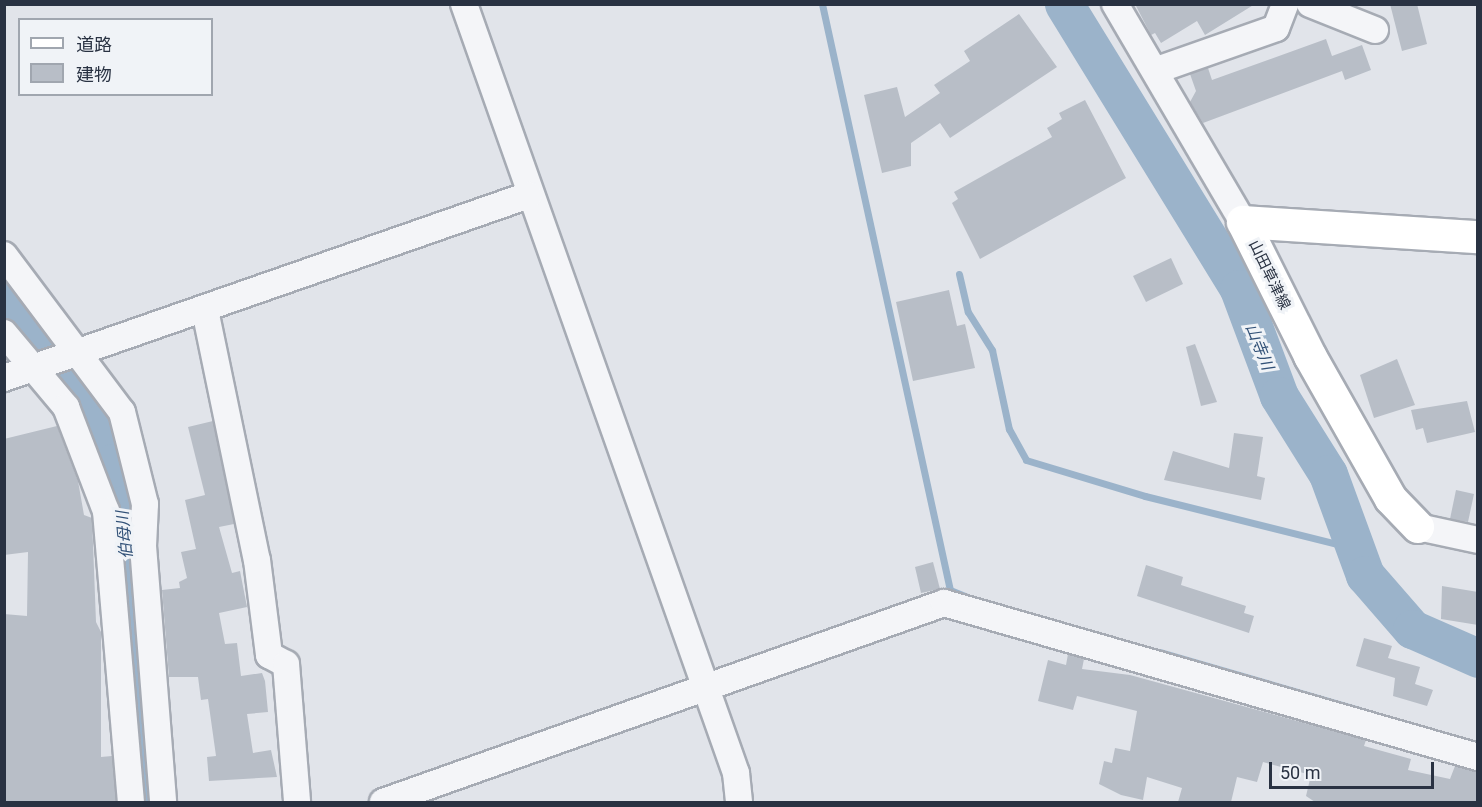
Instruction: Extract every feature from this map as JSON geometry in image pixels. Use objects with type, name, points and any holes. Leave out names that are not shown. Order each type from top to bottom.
[{"type":"main road","name":"山田草津線","points":[[1243,222],[1478,237]]},
{"type":"main road","name":"山田草津線","points":[[1243,222],[1310,356],[1391,499],[1418,526]]},
{"type":"street","points":[[464,4],[529,195],[736,773],[739,802]]},
{"type":"street","points":[[1115,4],[1157,70],[1243,222]]},
{"type":"street","points":[[1157,70],[1276,28],[1285,4]]},
{"type":"street","points":[[1310,4],[1375,30]]},
{"type":"street","points":[[4,378],[205,310],[529,195]]},
{"type":"street","points":[[4,255],[54,361],[66,407],[106,511],[131,802]]},
{"type":"street","points":[[205,310],[257,560],[269,655],[286,664],[297,802]]},
{"type":"street","points":[[4,333],[112,396],[133,450],[145,504],[153,670],[163,802]]},
{"type":"street","points":[[1418,526],[1478,540]]},
{"type":"street","points":[[383,802],[944,603],[1478,757]]},
{"type":"street","points":[[119,674],[153,670]]},
{"type":"building","points":[[1135,4],[1255,4],[1205,35],[1197,21],[1161,43],[1155,33],[1151,35]]},
{"type":"building","points":[[1390,4],[1417,4],[1427,44],[1402,51]]},
{"type":"building","points":[[1019,14],[1057,67],[950,138],[940,123],[911,143],[911,166],[882,173],[864,95],[897,87],[905,117],[940,93],[934,85],[970,61],[964,51]]},
{"type":"building","points":[[1326,39],[1332,56],[1362,45],[1371,70],[1345,80],[1342,71],[1203,123],[1190,102],[1196,91],[1190,74],[1208,68],[1212,80]]},
{"type":"building","points":[[1085,100],[1126,178],[980,259],[952,203],[958,199],[954,192],[1052,137],[1047,128],[1062,119],[1059,113]]},
{"type":"building","points":[[1171,258],[1183,284],[1146,302],[1133,276]]},
{"type":"building","points":[[949,290],[957,326],[965,324],[975,368],[913,381],[896,302]]},
{"type":"building","points":[[1195,344],[1217,402],[1201,406],[1186,347]]},
{"type":"building","points":[[1397,359],[1415,405],[1374,418],[1360,375]]},
{"type":"building","points":[[1467,401],[1475,432],[1427,443],[1423,428],[1416,430],[1411,410]]},
{"type":"building","points":[[213,421],[234,524],[219,527],[232,573],[240,571],[247,607],[219,613],[225,644],[237,643],[241,676],[262,673],[265,681],[268,712],[247,714],[253,753],[271,750],[277,777],[209,781],[207,757],[216,756],[208,699],[201,700],[198,677],[169,677],[162,590],[180,588],[179,582],[187,578],[181,552],[196,549],[185,500],[205,495],[188,427]]},
{"type":"building","points":[[57,426],[78,481],[84,515],[92,518],[96,622],[101,632],[101,757],[112,756],[116,802],[4,802],[4,614],[27,616],[28,552],[4,555],[4,439]]},
{"type":"building","points":[[1234,433],[1263,437],[1257,476],[1265,478],[1261,500],[1164,480],[1173,451],[1229,468]]},
{"type":"building","points":[[1456,490],[1474,494],[1468,522],[1450,519]]},
{"type":"building","points":[[933,562],[940,589],[921,593],[915,567]]},
{"type":"building","points":[[1146,565],[1183,577],[1181,585],[1246,606],[1244,613],[1254,616],[1249,633],[1137,596]]},
{"type":"building","points":[[1442,586],[1478,592],[1478,625],[1441,619]]},
{"type":"building","points":[[1364,638],[1392,646],[1388,658],[1420,667],[1415,684],[1433,690],[1427,706],[1393,696],[1395,678],[1356,666]]},
{"type":"building","points":[[1068,654],[1084,659],[1082,669],[1130,675],[1366,740],[1364,746],[1411,759],[1408,770],[1450,779],[1455,766],[1477,772],[1478,802],[1315,802],[1306,796],[1311,775],[1263,762],[1257,782],[1237,777],[1231,802],[1178,802],[1182,788],[1147,777],[1143,800],[1121,795],[1099,784],[1104,761],[1112,763],[1115,748],[1130,751],[1137,711],[1077,696],[1073,710],[1038,701],[1048,660],[1066,665]]},
{"type":"waterway","points":[[822,4],[950,590],[967,597]]},
{"type":"waterway","name":"山寺川","points":[[1064,4],[1239,289],[1279,396],[1328,474],[1365,575],[1412,629],[1478,658]]},
{"type":"waterway","points":[[959,274],[968,312],[992,350],[1009,429],[1026,460],[1145,496],[1353,548]]},
{"type":"waterway","name":"伯母川","points":[[4,301],[98,425],[113,463],[123,505],[145,802]]},
{"type":"waterway","points":[[1160,652],[1359,710]]}]
